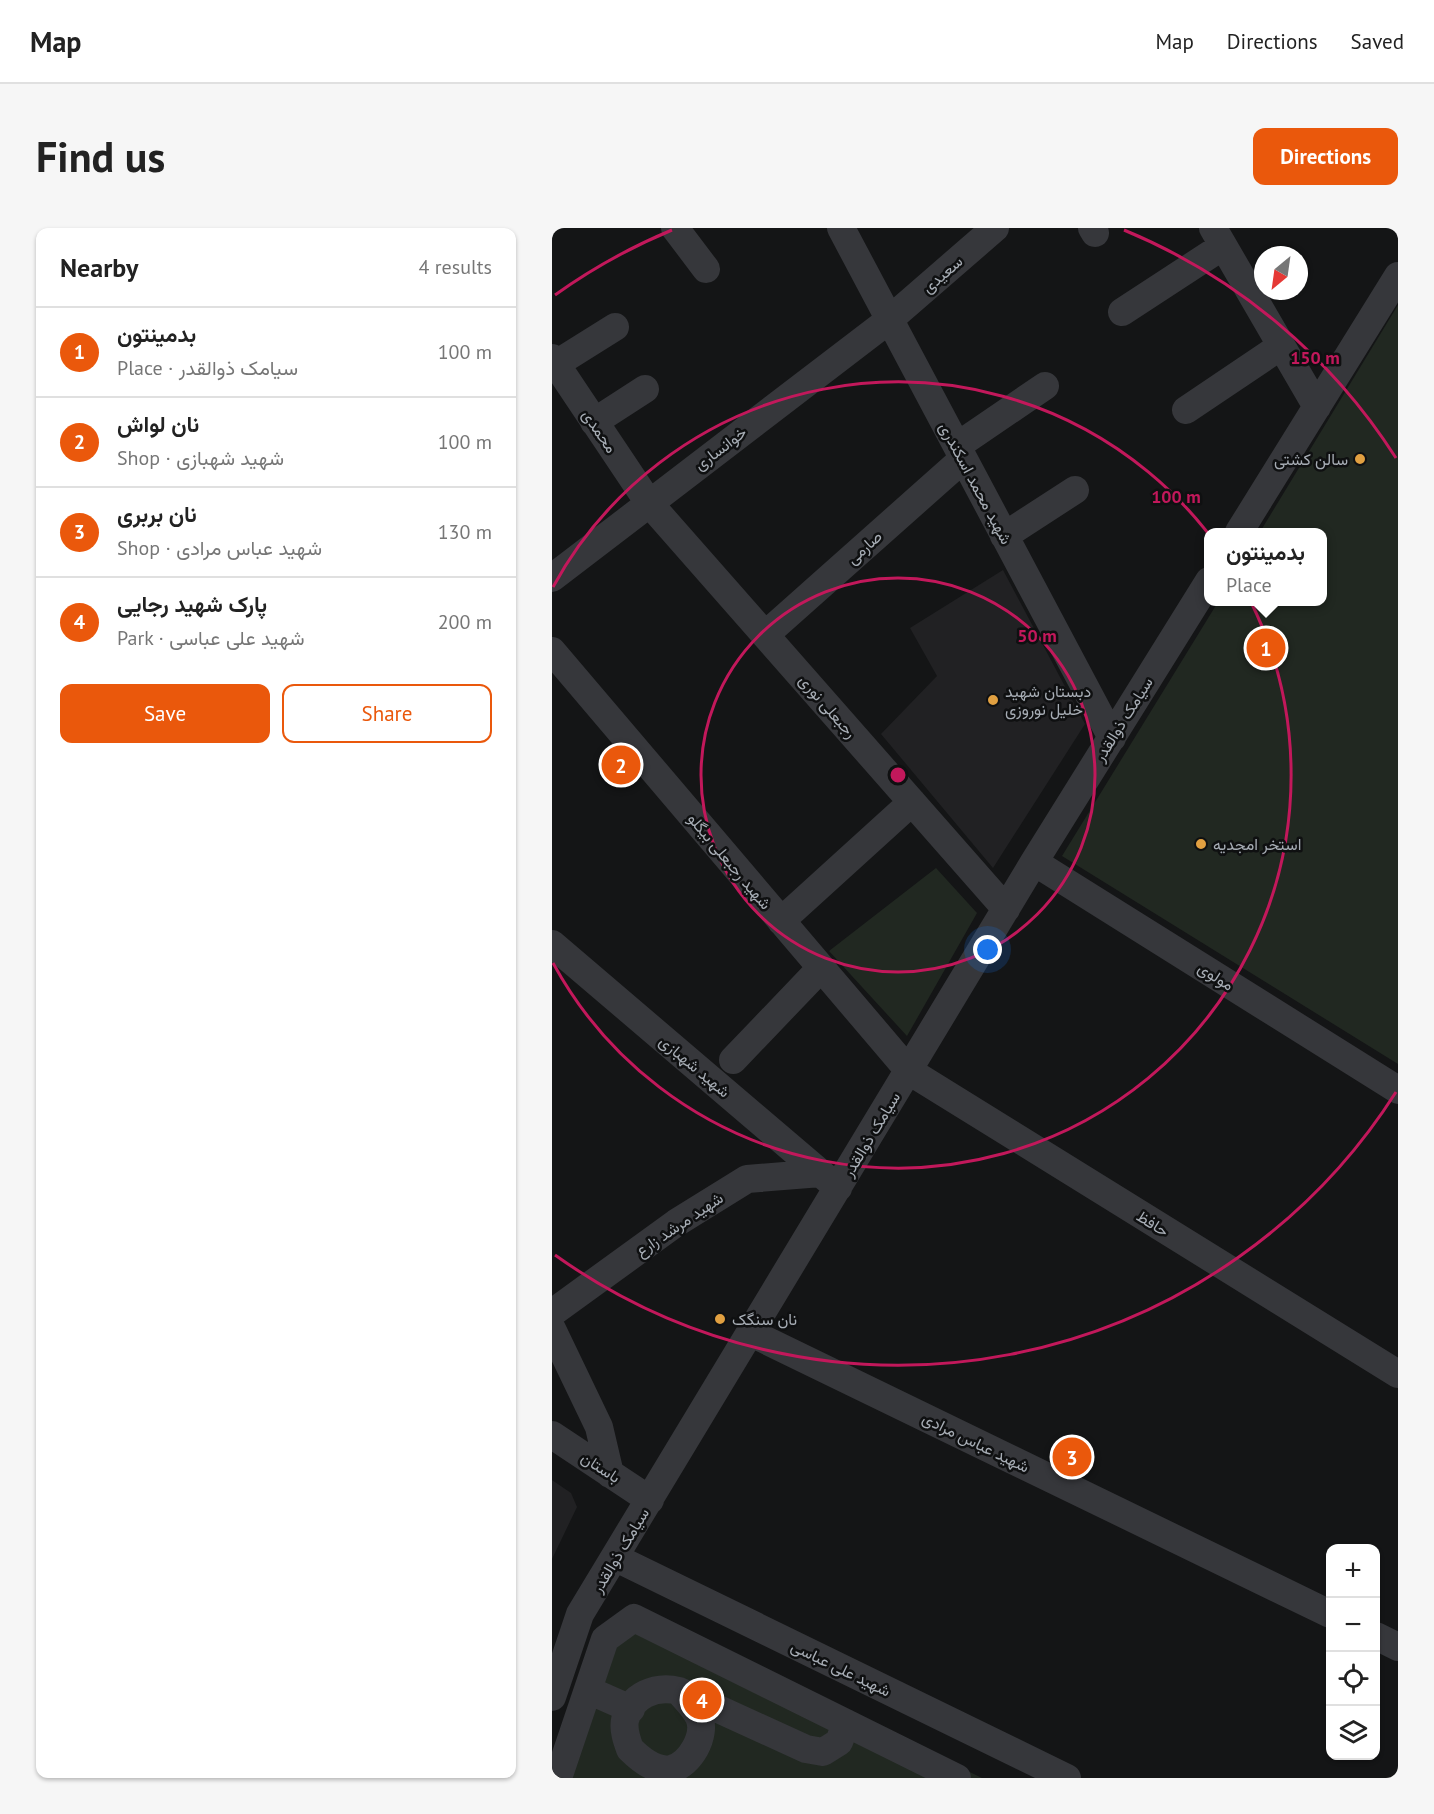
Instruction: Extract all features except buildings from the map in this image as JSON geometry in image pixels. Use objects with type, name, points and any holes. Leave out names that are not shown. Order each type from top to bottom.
[{"type":"street","points":[[675,228],[706,269]]},
{"type":"street","name":"شهید محمد اسکندری","points":[[841,228],[1112,738]]},
{"type":"street","name":"سعیدی","points":[[889,320],[995,228]]},
{"type":"street","points":[[1122,312],[1218,237],[1317,407]]},
{"type":"street","points":[[1241,528],[1398,276]]},
{"type":"street","name":"خوانساری","points":[[552,578],[889,320]]},
{"type":"street","points":[[554,361],[615,327]]},
{"type":"street","points":[[1186,410],[1281,346]]},
{"type":"street","name":"محمدی","points":[[554,361],[649,503]]},
{"type":"street","name":"صارمی","points":[[765,635],[960,452],[1045,386]]},
{"type":"street","points":[[594,422],[645,389]]},
{"type":"street","points":[[1004,536],[1075,490]]},
{"type":"street","name":"رجبعلی نوری","points":[[649,503],[1006,909]]},
{"type":"street","name":"سیامک ذوالقدر","points":[[552,1697],[580,1614],[751,1333],[830,1180],[909,1071],[1034,862],[1204,589]]},
{"type":"street","name":"شهید رجبعلی بیگلو","points":[[552,651],[909,1071]]},
{"type":"street","points":[[781,921],[912,802]]},
{"type":"street","name":"مولوی","points":[[1034,862],[1398,1090]]},
{"type":"street","name":"شهید شهبازی","points":[[552,944],[830,1180]]},
{"type":"street","points":[[733,1059],[821,968]]},
{"type":"street","name":"حافظ","points":[[909,1071],[1398,1374]]},
{"type":"street","name":"شهید مرشد زارع","points":[[552,1314],[676,1224],[747,1179],[830,1180]]},
{"type":"street","points":[[552,1329],[599,1427],[610,1474]]},
{"type":"street","name":"شهید عباس مرادی","points":[[751,1333],[1326,1612]]},
{"type":"street","name":"باستان","points":[[552,1435],[650,1500]]},
{"type":"street","name":"شهید علی عباسی","points":[[616,1558],[1067,1778]]},
{"type":"street","points":[[558,1778],[605,1639],[634,1618],[957,1778]]},
{"type":"street","points":[[1380,1638],[1398,1647]]},
{"type":"street","points":[[588,1689],[631,1709]]},
{"type":"street","points":[[678,1691],[700,1718],[702,1734],[689,1757],[671,1774],[657,1768],[630,1749],[625,1720],[639,1699],[655,1689],[678,1691],[823,1752],[839,1742],[846,1723]]},
{"type":"street","points":[[569,1745],[582,1778]]},
{"type":"shaded area","points":[[1398,305],[1398,1064],[1062,856],[1216,606],[1327,606],[1327,528],[1262,528]]},
{"type":"shaded area","name":"دبستان شهید خلیل نوروزی","points":[[1003,570],[1085,724],[993,868],[881,734],[937,676],[910,628]]},
{"type":"shaded area","points":[[936,868],[977,913],[907,1036],[829,951]]},
{"type":"shaded area","points":[[552,1480],[571,1493],[577,1507],[552,1559]]},
{"type":"shaded area","points":[[633,1607],[982,1778],[556,1778]]},
{"type":"place","name":"سالن کشتی","points":[[1360,459]]},
{"type":"place","name":"بدمینتون","points":[[1266,648]]},
{"type":"place","name":"دبستان شهید خلیل نوروزی","points":[[993,700]]},
{"type":"place","name":"نان لواش","points":[[621,765]]},
{"type":"place","name":"استخر امجدیه","points":[[1201,844]]},
{"type":"place","name":"نان سنگک","points":[[720,1319]]},
{"type":"place","name":"نان بربری","points":[[1072,1457]]},
{"type":"place","name":"پارک شهید رجایی","points":[[702,1700]]}]
